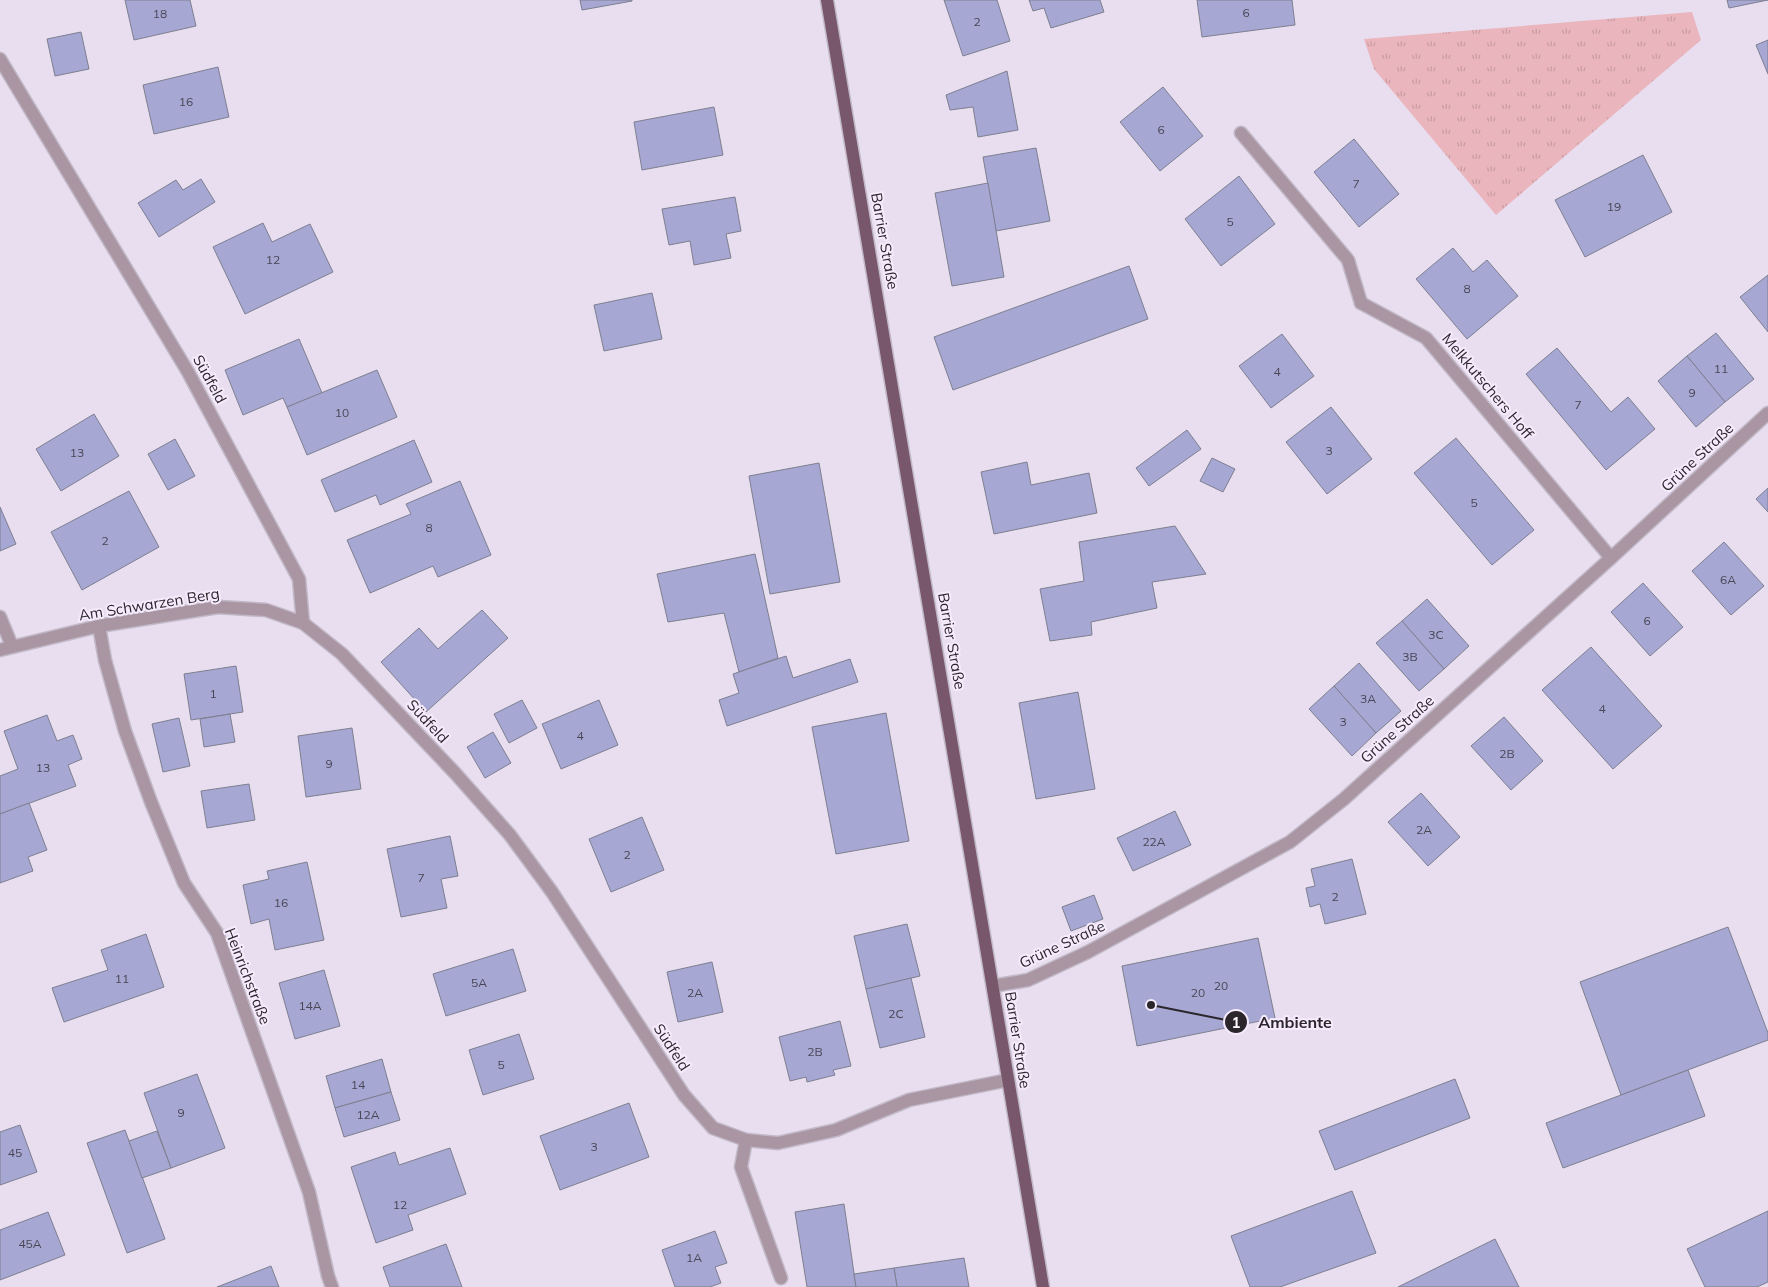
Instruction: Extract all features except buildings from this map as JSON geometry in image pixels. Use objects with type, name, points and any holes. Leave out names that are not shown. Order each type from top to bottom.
[{"type":"main road","name":"Barrier Straße","points":[[827,0],[1042,1287]]},
{"type":"street","name":"Südfeld","points":[[0,59],[193,380],[299,579],[303,623],[342,654],[510,835],[552,892],[684,1095],[713,1128],[746,1140],[778,1143],[836,1130],[909,1100],[1008,1080]]},
{"type":"street","name":"Melkkutschers Hoff","points":[[1241,133],[1348,260],[1360,303],[1426,338],[1611,558]]},
{"type":"street","name":"Grüne Straße","points":[[993,986],[1028,980],[1088,952],[1290,842],[1344,799],[1611,558],[1768,413]]},
{"type":"street","name":"Am Schwarzen Berg","points":[[6,648],[98,626],[218,607],[266,610],[303,623]]},
{"type":"street","points":[[0,616],[6,648]]},
{"type":"street","name":"Heinrichstraße","points":[[98,626],[105,660],[125,731],[151,802],[184,883],[217,933],[306,1183],[332,1287]]},
{"type":"street","points":[[746,1140],[741,1167],[781,1278]]},
{"type":"green space","points":[[1692,12],[1701,40],[1496,215],[1374,69],[1364,39]]},
{"type":"place","name":"Ambiente","points":[[1151,1005]]}]
